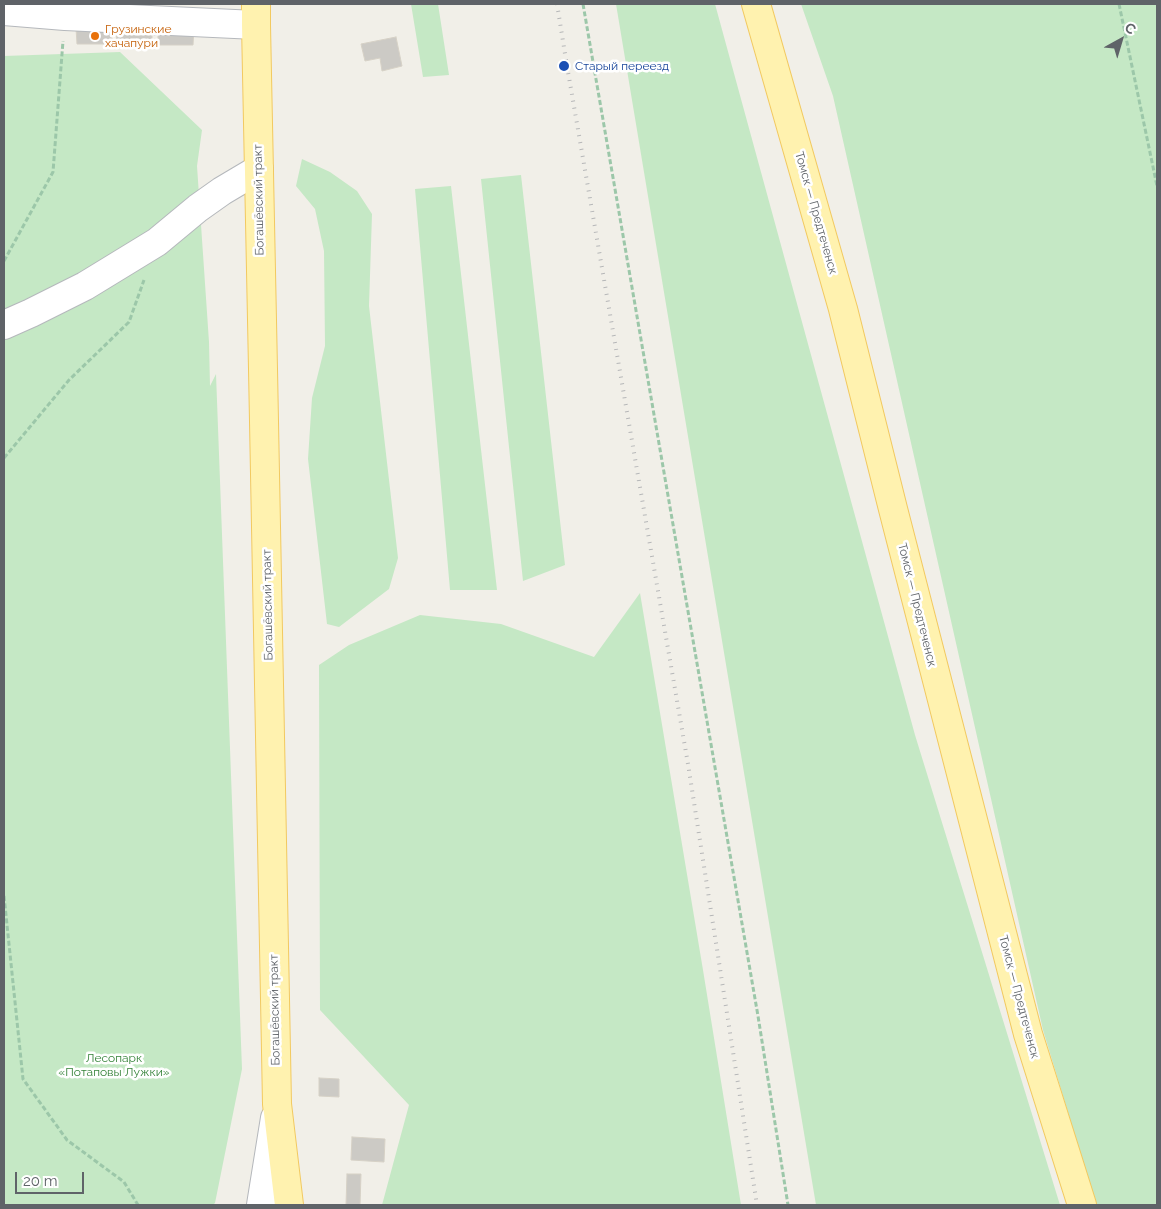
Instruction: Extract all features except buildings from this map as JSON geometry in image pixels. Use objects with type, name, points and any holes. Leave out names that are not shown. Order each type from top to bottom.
[{"type":"main road","name":"Томск — Предтеченск","points":[[756,4],[843,310],[1028,1034],[1082,1205]]},
{"type":"main road","name":"Богашёвский тракт","points":[[256,14],[277,1104],[289,1205]]},
{"type":"street","points":[[4,11],[65,10],[256,14]]},
{"type":"street","points":[[4,325],[39,310],[85,286],[157,242],[198,208],[259,169]]},
{"type":"street","points":[[261,1205],[277,1104]]},
{"type":"path","points":[[583,4],[756,1006],[788,1205]]},
{"type":"path","points":[[1119,4],[1157,186]]},
{"type":"path","points":[[4,261],[53,172],[65,10]]},
{"type":"path","points":[[4,458],[69,380],[129,322],[145,277]]},
{"type":"path","points":[[4,896],[23,1079],[67,1140],[124,1182],[138,1205]]},
{"type":"green space","points":[[411,4],[438,4],[449,75],[423,77]]},
{"type":"green space","points":[[616,4],[715,4],[915,735],[1060,1205],[816,1205]]},
{"type":"green space","points":[[801,4],[1157,4],[1157,1205],[1096,1205],[1043,1030],[833,96]]},
{"type":"green space","name":"Лесопарк «Потаповы Лужки»","points":[[120,52],[202,130],[197,166],[209,342],[210,386],[216,374],[242,1069],[215,1203],[213,1205],[4,1205],[4,56]]},
{"type":"green space","points":[[302,159],[330,172],[357,191],[372,214],[369,306],[398,558],[389,589],[339,627],[327,624],[308,459],[312,398],[325,346],[324,251],[315,209],[296,186]]},
{"type":"green space","points":[[521,175],[565,565],[523,581],[481,179]]},
{"type":"green space","points":[[451,186],[497,590],[450,590],[415,189]]},
{"type":"green space","points":[[640,593],[741,1205],[382,1205],[409,1105],[320,1010],[319,665],[349,645],[420,615],[501,624],[594,657]]},
{"type":"railway","points":[[557,4],[688,764],[757,1205]]},
{"type":"place","name":"Грузинские хачапури","points":[[95,36]]},
{"type":"place","name":"Старый переезд","points":[[564,66]]}]
